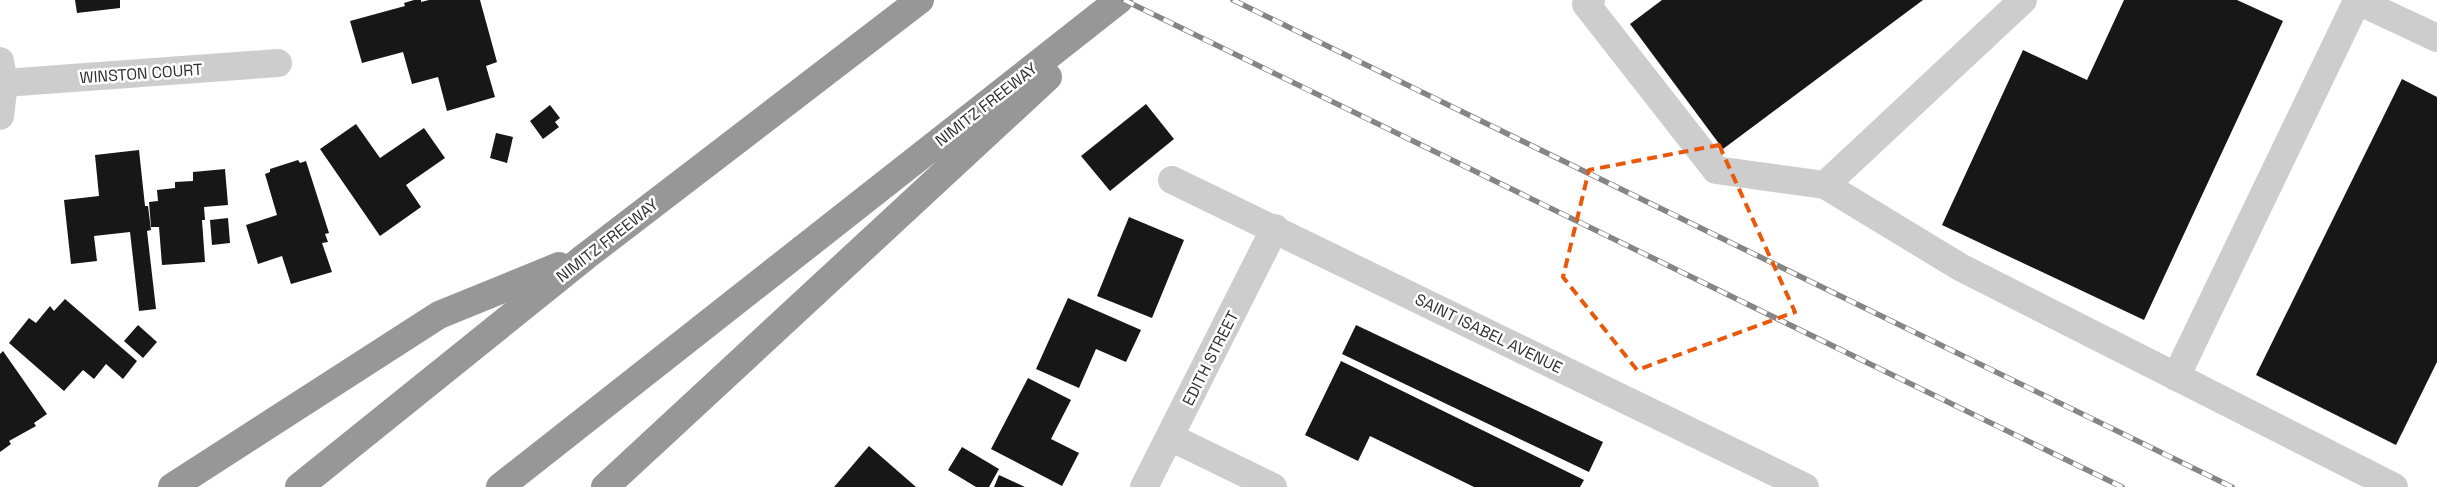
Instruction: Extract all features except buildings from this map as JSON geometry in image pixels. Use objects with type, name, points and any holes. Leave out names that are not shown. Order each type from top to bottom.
[{"type":"highway","name":"NIMITZ FREEWAY","points":[[299,487],[586,256],[920,0]]},
{"type":"highway","name":"NIMITZ FREEWAY","points":[[500,487],[1118,0]]},
{"type":"highway","points":[[605,487],[1130,0]]},
{"type":"highway","points":[[172,487],[439,315],[586,256]]},
{"type":"street","points":[[1591,0],[1586,4],[1716,170],[1825,185],[1960,267],[2394,487]]},
{"type":"street","points":[[1825,185],[2023,0]]},
{"type":"street","points":[[2176,377],[2356,0],[2435,33]]},
{"type":"street","name":"WINSTON COURT","points":[[2,72],[278,63]]},
{"type":"street","points":[[0,116],[2,72]]},
{"type":"street","name":"SAINT ISABEL AVENUE","points":[[1172,180],[1275,228],[1806,487]]},
{"type":"street","name":"EDITH STREET","points":[[1144,487],[1275,228]]},
{"type":"street","points":[[1170,437],[1273,487]]},
{"type":"highlighted area","points":[[1719,145],[1795,312],[1637,370],[1563,277],[1589,170]]},
{"type":"railway","points":[[1124,0],[2122,487]]},
{"type":"railway","points":[[1233,0],[2232,487]]}]
